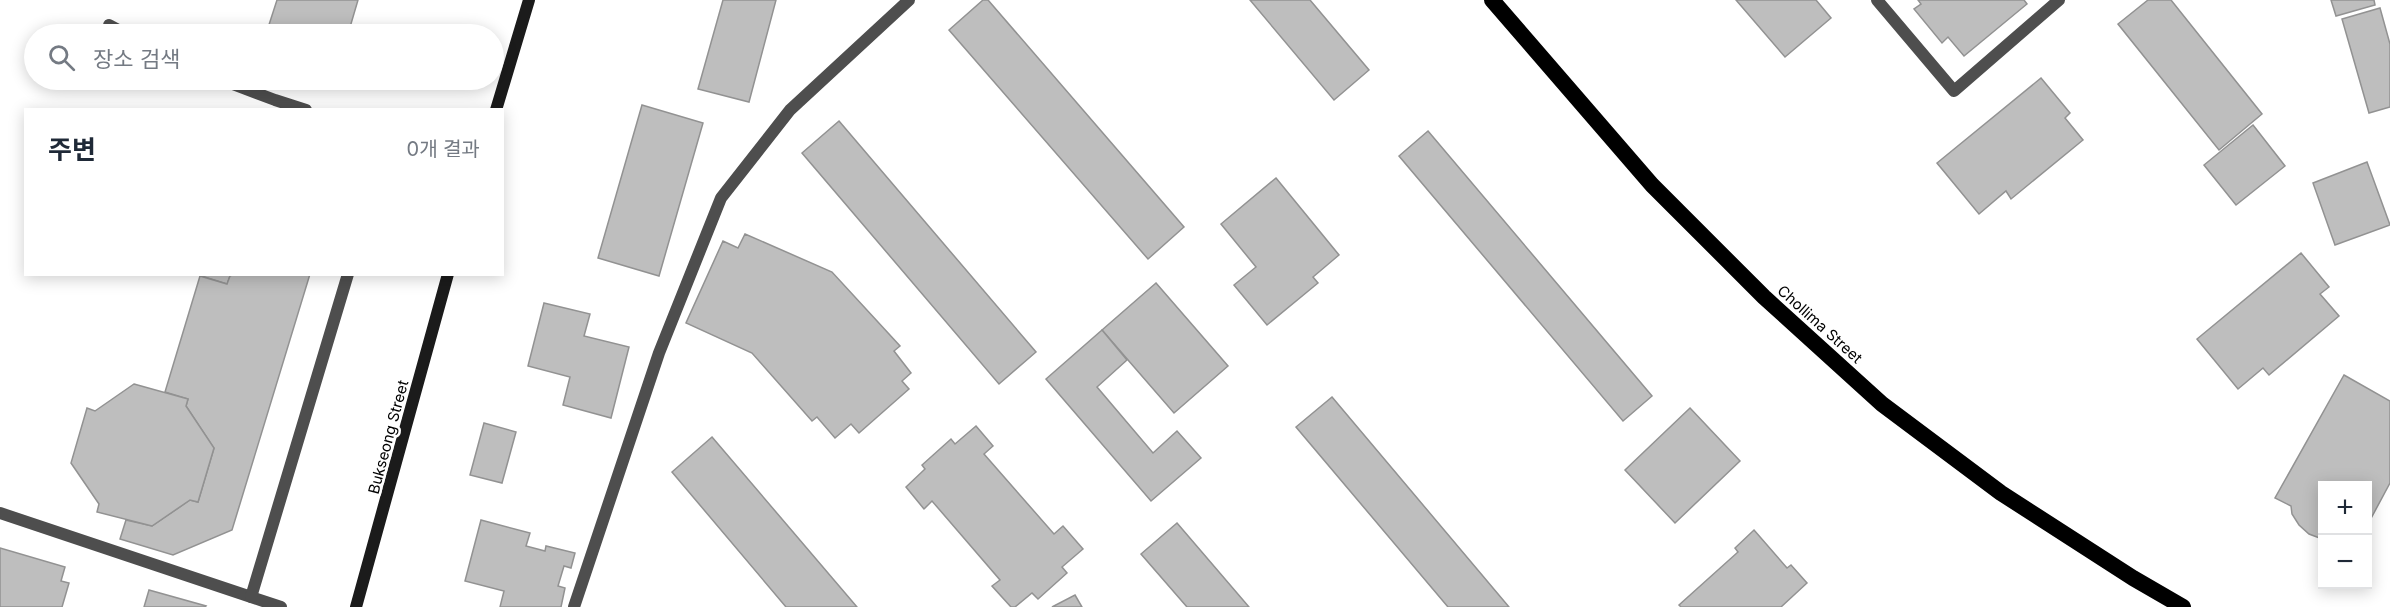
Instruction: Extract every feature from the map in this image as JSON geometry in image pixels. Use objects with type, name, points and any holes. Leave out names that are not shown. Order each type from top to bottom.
[{"type":"highway","name":"Chollima Street","points":[[1492,0],[1652,185],[1764,297],[1882,404],[2001,493],[2133,578],[2183,607]]},
{"type":"main road","points":[[504,83],[529,0]]},
{"type":"main road","points":[[497,108],[502,90]]},
{"type":"main road","name":"Bukseong Street","points":[[356,607],[447,276]]},
{"type":"street","points":[[574,607],[659,352],[722,198],[790,110],[909,0]]},
{"type":"street","points":[[1877,0],[1954,91],[2059,0]]},
{"type":"street","points":[[248,90],[300,108]]},
{"type":"street","points":[[251,597],[347,276]]},
{"type":"street","points":[[0,513],[281,607]]},
{"type":"building","points":[[277,0],[358,0],[351,24],[269,24]]},
{"type":"building","points":[[723,0],[776,0],[749,102],[698,89]]},
{"type":"building","points":[[983,0],[988,0],[1184,227],[1148,259],[949,30]]},
{"type":"building","points":[[1250,0],[1310,0],[1369,70],[1334,100]]},
{"type":"building","points":[[1736,0],[1816,0],[1831,18],[1785,57]]},
{"type":"building","points":[[1918,0],[2024,0],[2027,4],[1964,56],[1948,37],[1942,43],[1914,9],[1921,4]]},
{"type":"building","points":[[2148,0],[2171,0],[2262,114],[2219,150],[2118,24]]},
{"type":"building","points":[[2331,0],[2374,0],[2375,5],[2336,16]]},
{"type":"building","points":[[2380,8],[2390,44],[2390,107],[2369,113],[2342,19]]},
{"type":"building","points":[[2041,78],[2070,113],[2065,118],[2083,140],[2011,199],[2006,191],[1979,214],[1937,163]]},
{"type":"building","points":[[642,105],[703,123],[659,276],[598,258]]},
{"type":"building","points":[[839,121],[1036,352],[999,384],[802,153]]},
{"type":"building","points":[[2253,125],[2285,166],[2236,205],[2204,165]]},
{"type":"building","points":[[1428,131],[1652,396],[1623,421],[1399,156]]},
{"type":"building","points":[[2367,162],[2390,225],[2335,245],[2313,183]]},
{"type":"building","points":[[1276,178],[1339,255],[1313,277],[1318,283],[1267,325],[1234,285],[1256,267],[1221,224]]},
{"type":"building","points":[[745,234],[832,272],[900,346],[894,351],[911,373],[902,381],[909,389],[859,433],[851,424],[835,438],[817,417],[812,421],[752,353],[686,323],[723,241],[738,248]]},
{"type":"building","points":[[2301,253],[2329,287],[2320,294],[2339,316],[2269,375],[2263,368],[2238,389],[2197,339]]},
{"type":"building","points":[[200,276],[227,284],[230,276],[309,276],[232,530],[173,555],[120,539],[126,520],[152,526],[190,500],[198,502],[214,448],[186,406],[188,399],[165,392]]},
{"type":"building","points":[[201,276],[230,276],[227,284]]},
{"type":"building","points":[[1156,283],[1228,366],[1174,413],[1102,330]]},
{"type":"building","points":[[544,303],[590,314],[584,336],[629,347],[611,418],[563,405],[570,377],[528,366]]},
{"type":"building","points":[[1102,330],[1127,360],[1097,387],[1153,453],[1177,431],[1201,458],[1151,501],[1046,379]]},
{"type":"building","points":[[2344,375],[2390,401],[2390,483],[2372,517],[2372,481],[2318,481],[2318,537],[2309,534],[2299,525],[2292,514],[2291,506],[2275,498]]},
{"type":"building","points":[[134,384],[188,399],[186,406],[214,448],[198,502],[190,500],[152,526],[97,512],[99,504],[71,463],[87,408],[95,411]]},
{"type":"building","points":[[1332,397],[1509,607],[1448,607],[1296,427]]},
{"type":"building","points":[[1690,408],[1740,461],[1675,523],[1625,470]]},
{"type":"building","points":[[484,423],[516,432],[502,483],[470,475]]},
{"type":"building","points":[[976,426],[993,446],[984,454],[1054,534],[1063,526],[1083,549],[1062,567],[1067,573],[1038,599],[1032,593],[1015,607],[1011,607],[992,586],[1000,580],[932,501],[924,509],[906,487],[925,469],[922,465],[951,439],[955,444]]},
{"type":"building","points":[[712,437],[857,607],[786,607],[672,472]]},
{"type":"building","points":[[481,520],[530,533],[526,546],[545,551],[546,546],[575,553],[571,568],[564,566],[558,586],[565,588],[561,607],[500,607],[504,591],[465,581]]},
{"type":"building","points":[[1177,523],[1249,607],[1187,607],[1141,554]]},
{"type":"building","points":[[1754,530],[1787,568],[1791,565],[1807,583],[1781,607],[1681,607],[1679,605],[1738,552],[1735,548]]},
{"type":"building","points":[[0,548],[65,567],[61,581],[69,583],[62,607],[0,607]]},
{"type":"building","points":[[149,590],[206,606],[144,607]]},
{"type":"building","points":[[1075,595],[1082,607],[1052,607]]}]
